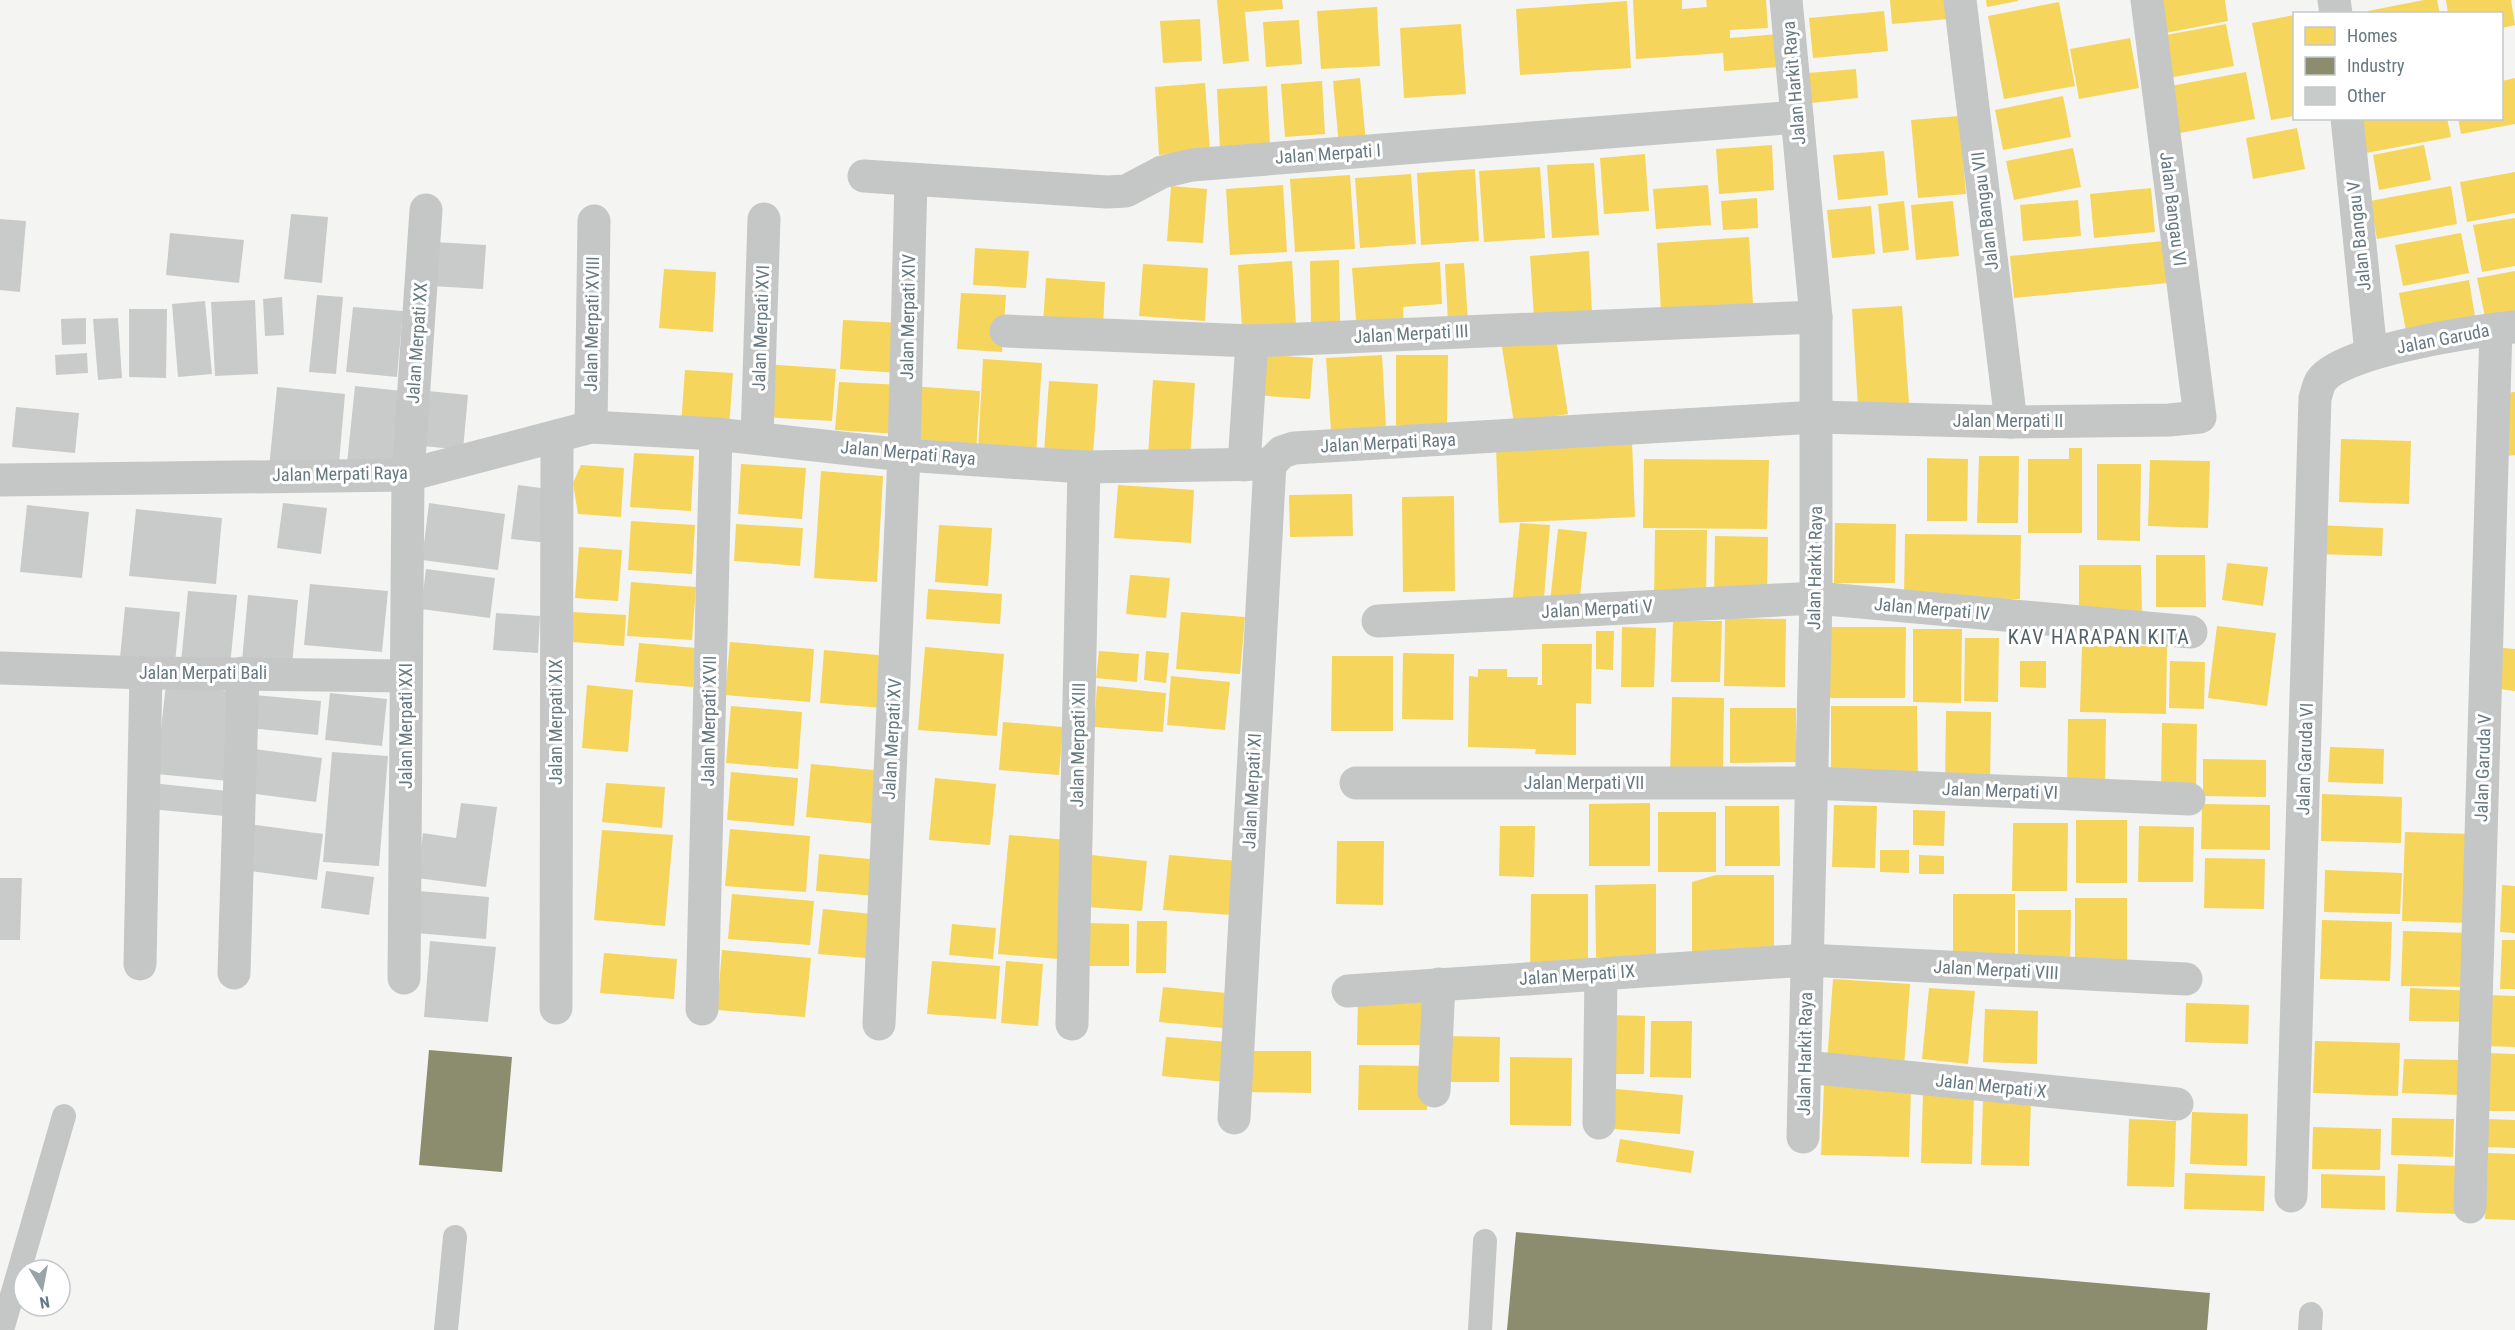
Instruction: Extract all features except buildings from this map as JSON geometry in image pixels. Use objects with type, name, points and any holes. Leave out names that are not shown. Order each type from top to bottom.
[{"type":"street","name":"Jalan Harkit Raya","points":[[1786,0],[1816,317],[1815,598],[1803,1137]]},
{"type":"street","name":"Jalan Bangau VII","points":[[1960,0],[2011,422]]},
{"type":"street","name":"Jalan Bangau VI","points":[[2147,0],[2200,417]]},
{"type":"street","name":"Jalan Merpati I","points":[[864,176],[1116,191],[1126,190],[1162,172],[1192,165],[1797,117]]},
{"type":"street","name":"Jalan Bangau V","points":[[2347,120],[2371,353]]},
{"type":"street","name":"Jalan Merpati XIV","points":[[904,455],[911,180]]},
{"type":"street","name":"Jalan Merpati XX","points":[[408,475],[426,210]]},
{"type":"street","name":"Jalan Merpati XVI","points":[[757,438],[764,219]]},
{"type":"street","name":"Jalan Merpati XVIII","points":[[591,427],[594,221]]},
{"type":"street","name":"Jalan Merpati III","points":[[1006,331],[1252,341],[1816,317]]},
{"type":"street","name":"Jalan Garuda","points":[[2371,353],[2506,328]]},
{"type":"street","name":"Jalan Garuda V","points":[[2470,1207],[2506,328]]},
{"type":"street","name":"Jalan Merpati XI","points":[[1234,1118],[1257,464],[1252,341]]},
{"type":"street","name":"Jalan Garuda VI","points":[[2291,1196],[2316,398],[2321,381],[2332,370],[2371,353]]},
{"type":"street","name":"Jalan Merpati II","points":[[1817,417],[2011,422],[2169,420],[2200,417]]},
{"type":"street","name":"Jalan Merpati Raya","points":[[0,480],[408,475],[591,427],[716,434],[904,455],[1084,467],[1257,464],[1294,448],[1817,417]]},
{"type":"street","name":"Jalan Merpati XVII","points":[[702,1009],[716,434]]},
{"type":"street","name":"Jalan Merpati XIX","points":[[556,1008],[557,436]]},
{"type":"street","name":"Jalan Merpati XV","points":[[879,1024],[904,455]]},
{"type":"street","name":"Jalan Merpati XIII","points":[[1072,1024],[1084,467]]},
{"type":"street","name":"Jalan Merpati XXI","points":[[404,978],[408,475]]},
{"type":"street","name":"Jalan Merpati V","points":[[1378,621],[1815,598]]},
{"type":"street","name":"Jalan Merpati IV","points":[[1815,598],[2192,632]]},
{"type":"street","name":"Jalan Merpati Bali","points":[[0,668],[146,673],[406,676]]},
{"type":"street","points":[[140,964],[146,673]]},
{"type":"street","points":[[234,973],[243,673]]},
{"type":"street","name":"Jalan Merpati VII","points":[[1356,783],[1811,783]]},
{"type":"street","name":"Jalan Merpati VI","points":[[1811,783],[2189,799]]},
{"type":"street","name":"Jalan Merpati IX","points":[[1348,991],[1807,960]]},
{"type":"street","name":"Jalan Merpati VIII","points":[[1807,960],[2186,979]]},
{"type":"street","points":[[1599,1123],[1601,974]]},
{"type":"street","points":[[1434,1091],[1439,984]]},
{"type":"street","name":"Jalan Merpati X","points":[[1805,1067],[2177,1104]]},
{"type":"lane","points":[[2,1330],[64,1116]]},
{"type":"lane","points":[[446,1330],[455,1237]]},
{"type":"lane","points":[[1480,1330],[1485,1240]]},
{"type":"district","name":"KAV HARAPAN KITA","points":[[2099,637]]}]
